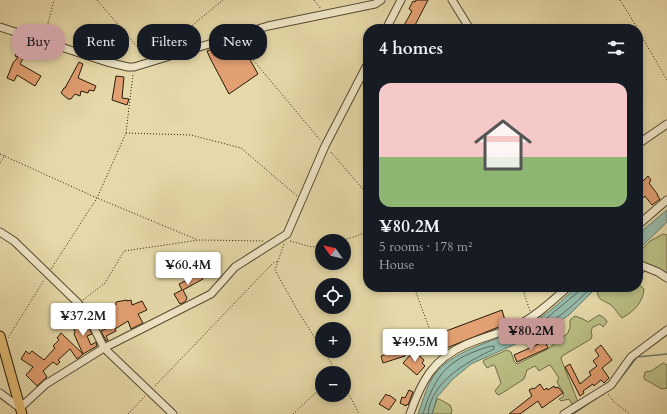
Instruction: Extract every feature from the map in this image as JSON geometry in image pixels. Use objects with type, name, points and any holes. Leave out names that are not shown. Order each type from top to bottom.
[{"type":"main road","points":[[0,336],[21,411]]},
{"type":"street","points":[[267,26],[375,4],[381,0]]},
{"type":"street","points":[[388,24],[400,0]]},
{"type":"street","points":[[452,0],[467,24]]},
{"type":"street","points":[[0,27],[12,31]]},
{"type":"street","points":[[65,48],[107,62],[134,67],[209,44]]},
{"type":"street","points":[[0,393],[21,411],[46,384],[104,348],[211,294],[236,267],[287,234],[325,146],[363,73]]},
{"type":"street","points":[[643,141],[667,124]]},
{"type":"street","points":[[643,221],[667,200]]},
{"type":"street","points":[[0,232],[14,241],[78,304],[89,318],[104,348],[173,414]]},
{"type":"street","points":[[643,266],[658,272],[667,278]]},
{"type":"street","points":[[410,414],[420,387],[434,366],[446,356],[465,345],[510,328],[531,317],[562,292]]},
{"type":"street","points":[[564,414],[610,385],[631,357],[667,330]]},
{"type":"path","points":[[48,24],[54,0]]},
{"type":"path","points":[[97,0],[150,62]]},
{"type":"path","points":[[194,24],[223,0]]},
{"type":"path","points":[[314,0],[324,14]]},
{"type":"path","points":[[620,0],[635,24]]},
{"type":"path","points":[[643,38],[667,80]]},
{"type":"path","points":[[253,60],[363,189]]},
{"type":"path","points":[[3,345],[97,198],[126,133],[134,67]]},
{"type":"path","points":[[126,133],[190,135],[241,148],[302,201]]},
{"type":"path","points":[[0,154],[97,198],[199,240]]},
{"type":"path","points":[[0,163],[5,156]]},
{"type":"path","points":[[351,238],[363,233]]},
{"type":"path","points":[[78,304],[105,283],[124,251],[199,240],[274,242]]},
{"type":"path","points":[[315,246],[312,247],[286,240],[275,270],[299,313],[315,338]]},
{"type":"path","points":[[128,414],[274,262],[277,262]]},
{"type":"path","points":[[416,292],[431,333],[446,356]]},
{"type":"path","points":[[524,292],[531,317]]},
{"type":"path","points":[[604,388],[614,402],[630,414]]},
{"type":"path","points":[[293,414],[315,394]]},
{"type":"path","points":[[351,400],[358,414]]},
{"type":"green space","points":[[663,234],[667,235],[667,276],[649,267],[643,273],[643,248],[650,241]]},
{"type":"green space","points":[[643,288],[644,289],[640,303],[634,310],[622,318],[612,306],[601,299],[597,292],[643,292]]},
{"type":"green space","points":[[599,315],[607,322],[603,327],[600,324],[593,327],[591,330],[591,339],[562,356],[561,359],[578,402],[572,404],[569,399],[561,401],[559,399],[563,397],[564,394],[557,382],[559,378],[549,365],[539,371],[535,366],[527,370],[524,379],[499,395],[497,394],[495,391],[501,383],[495,366],[493,365],[487,368],[483,362],[484,360],[507,350],[511,352],[514,361],[517,364],[548,349],[568,333],[570,320],[575,316],[588,322]]},
{"type":"green space","points":[[663,363],[667,365],[667,388],[662,389],[644,379],[644,377],[645,372],[651,371]]},
{"type":"green space","points":[[437,399],[450,405],[452,410],[451,414],[432,414]]},
{"type":"water","points":[[667,210],[667,222],[643,245],[643,230]]},
{"type":"water","points":[[571,292],[592,292],[569,315],[549,329],[471,364],[452,380],[437,397],[432,414],[418,414],[430,382],[438,370],[449,361],[461,353],[519,330],[549,311]]},
{"type":"building","points":[[416,0],[428,0],[416,24],[405,24],[412,11],[409,9],[413,1],[415,2]]},
{"type":"building","points":[[16,60],[22,60],[20,64],[41,76],[35,86],[17,75],[14,81],[7,78]]},
{"type":"building","points":[[211,60],[250,60],[258,74],[229,94]]},
{"type":"building","points":[[79,62],[83,64],[78,78],[96,86],[94,91],[89,90],[88,93],[81,91],[80,96],[75,94],[71,99],[68,99],[61,93]]},
{"type":"building","points":[[116,76],[124,77],[122,98],[129,99],[127,105],[112,100]]},
{"type":"building","points":[[648,176],[651,180],[649,183],[660,199],[652,205],[645,196],[643,198],[643,181]]},
{"type":"building","points":[[198,270],[203,279],[183,290],[187,298],[185,302],[180,304],[174,294],[182,290],[179,284],[189,279],[187,276]]},
{"type":"building","points":[[131,300],[132,305],[142,301],[147,310],[138,314],[143,323],[131,329],[128,321],[115,329],[116,331],[106,336],[108,340],[106,341],[101,331],[106,329],[103,324],[105,323],[100,311],[116,305],[116,302]]},
{"type":"building","points":[[502,310],[506,324],[444,349],[438,334]]},
{"type":"building","points":[[81,321],[83,326],[87,325],[92,334],[87,336],[91,345],[96,342],[97,346],[83,354],[74,334],[75,332],[72,325]]},
{"type":"building","points":[[61,333],[83,354],[77,359],[70,349],[58,360],[60,362],[57,365],[53,362],[43,371],[47,377],[37,386],[26,375],[33,367],[21,359],[26,351],[29,354],[32,351],[44,360],[55,348],[53,346],[59,340],[57,338]]},
{"type":"building","points":[[545,341],[548,348],[517,362],[514,355]]},
{"type":"building","points":[[601,345],[612,360],[602,368],[609,378],[604,383],[601,380],[594,386],[593,384],[583,391],[584,393],[580,396],[565,367],[570,364],[580,384],[591,375],[589,372],[597,366],[593,361],[599,356],[595,350]]},
{"type":"building","points":[[403,349],[405,356],[383,363],[381,356]]},
{"type":"building","points":[[414,351],[424,360],[422,363],[425,366],[417,375],[403,363]]},
{"type":"building","points":[[540,384],[544,390],[547,388],[548,390],[554,386],[555,388],[558,387],[563,393],[542,408],[538,401],[520,414],[509,414],[532,396],[529,390],[534,389]]},
{"type":"building","points":[[409,390],[413,392],[408,405],[407,404],[406,406],[400,403],[402,397],[405,398]]},
{"type":"building","points":[[386,394],[396,400],[389,410],[379,404]]},
{"type":"waterway","points":[[616,384],[637,357],[667,354]]},
{"type":"waterway","points":[[602,395],[612,388]]},
{"type":"waterway","points":[[573,414],[597,398]]}]
